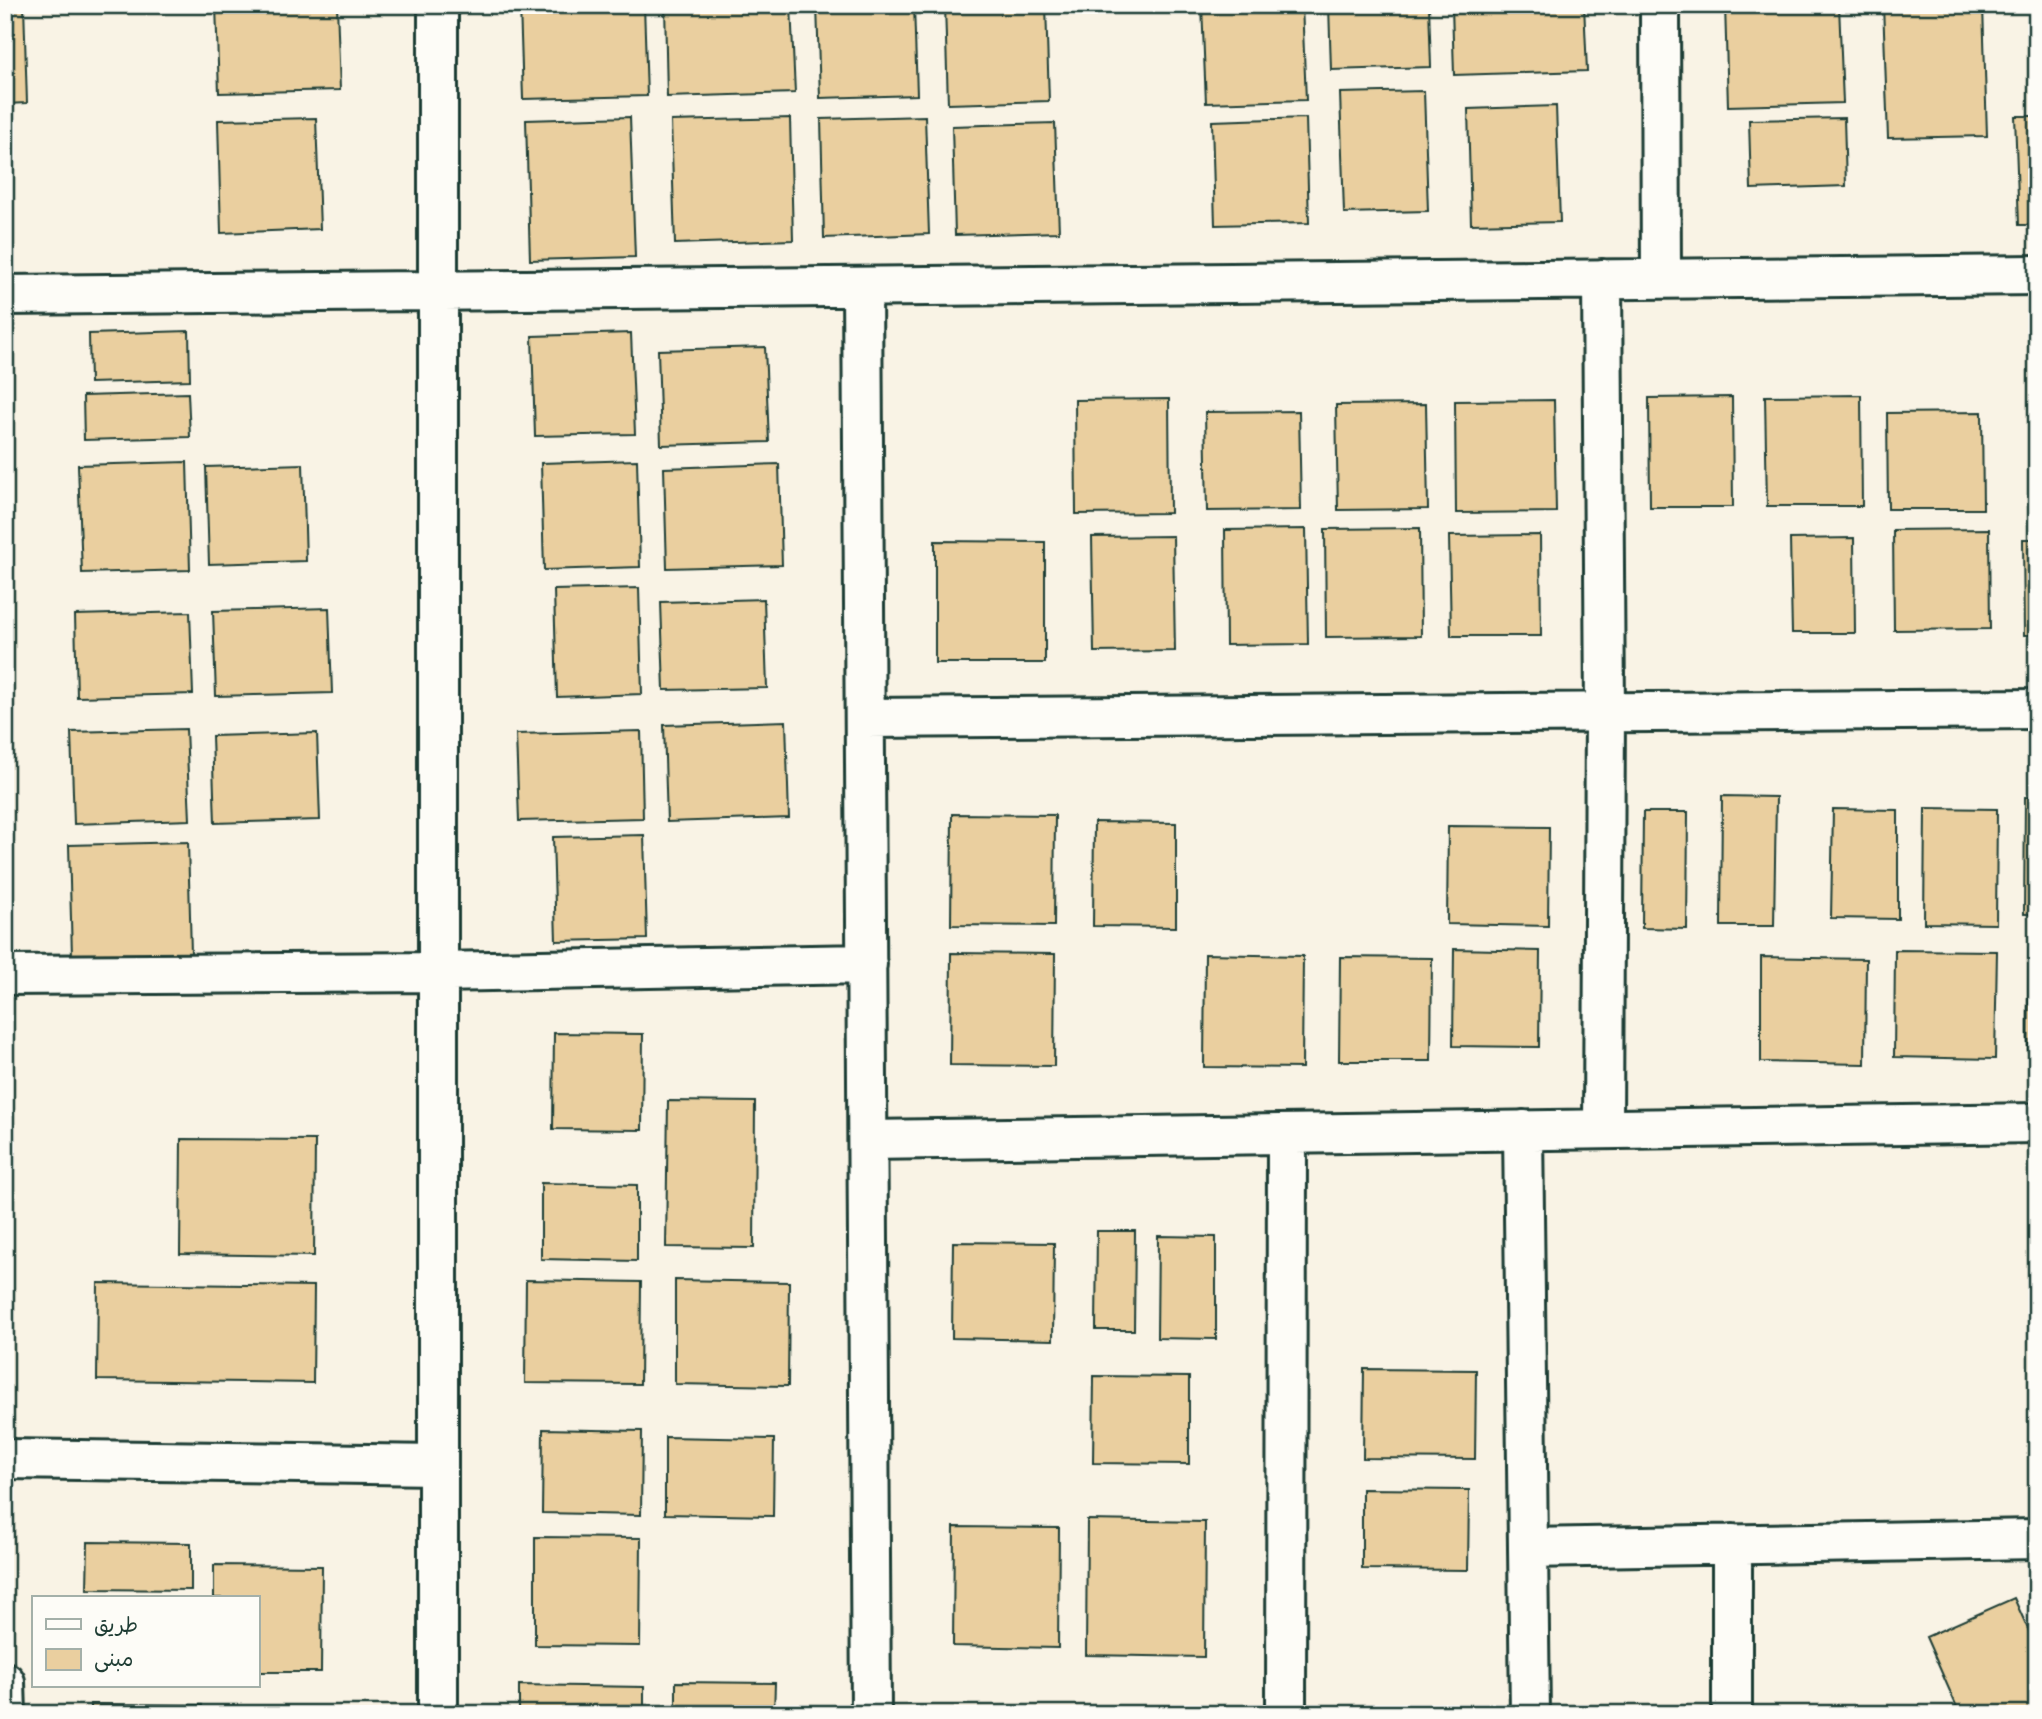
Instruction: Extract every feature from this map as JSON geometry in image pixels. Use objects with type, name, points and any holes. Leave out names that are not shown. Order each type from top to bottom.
[{"type":"street","points":[[438,5],[438,1714]]},
{"type":"street","points":[[1660,5],[1661,279]]},
{"type":"street","points":[[5,295],[2037,275]]},
{"type":"street","points":[[1602,279],[1605,712],[1603,1129]]},
{"type":"street","points":[[862,287],[871,1714]]},
{"type":"street","points":[[865,718],[2037,709]]},
{"type":"street","points":[[5,975],[438,972],[867,964]]},
{"type":"street","points":[[868,1140],[2037,1123]]},
{"type":"street","points":[[1523,1130],[1530,1714]]},
{"type":"street","points":[[1286,1714],[1287,1134]]},
{"type":"street","points":[[5,1459],[438,1465]]},
{"type":"street","points":[[1528,1548],[2037,1539]]},
{"type":"street","points":[[1732,1544],[1732,1714]]},
{"type":"street","points":[[5,1682],[6,1714]]},
{"type":"building","points":[[5,5],[24,5],[27,103],[5,104]]},
{"type":"building","points":[[216,5],[337,5],[340,90],[219,93]]},
{"type":"building","points":[[520,5],[644,5],[647,96],[523,99]]},
{"type":"building","points":[[665,5],[791,5],[795,93],[667,97]]},
{"type":"building","points":[[817,5],[914,5],[917,95],[820,98]]},
{"type":"building","points":[[945,5],[1046,5],[1049,101],[948,104]]},
{"type":"building","points":[[1202,5],[1302,5],[1306,100],[1206,103]]},
{"type":"building","points":[[1329,5],[1429,5],[1431,67],[1331,70]]},
{"type":"building","points":[[1452,5],[1584,5],[1587,71],[1454,75]]},
{"type":"building","points":[[1725,5],[1839,5],[1843,103],[1728,106]]},
{"type":"building","points":[[1883,5],[1983,5],[1987,136],[1888,138]]},
{"type":"building","points":[[1424,91],[1428,211],[1344,213],[1340,93]]},
{"type":"building","points":[[1556,106],[1560,222],[1471,224],[1468,109]]},
{"type":"building","points":[[925,116],[929,234],[824,238],[821,119]]},
{"type":"building","points":[[2015,116],[2037,116],[2037,225],[2019,225]]},
{"type":"building","points":[[630,117],[635,257],[530,260],[526,120]]},
{"type":"building","points":[[316,118],[320,229],[221,233],[218,120]]},
{"type":"building","points":[[790,118],[793,240],[675,244],[671,121]]},
{"type":"building","points":[[1306,118],[1309,223],[1215,225],[1212,121]]},
{"type":"building","points":[[1844,118],[1846,186],[1751,189],[1749,120]]},
{"type":"building","points":[[1055,123],[1059,232],[955,235],[952,126]]},
{"type":"building","points":[[189,331],[190,380],[90,383],[89,334]]},
{"type":"building","points":[[631,333],[635,434],[535,436],[532,336]]},
{"type":"building","points":[[765,347],[769,442],[661,445],[658,350]]},
{"type":"building","points":[[188,393],[190,437],[84,440],[83,396]]},
{"type":"building","points":[[1861,395],[1862,506],[1767,506],[1765,396]]},
{"type":"building","points":[[1732,397],[1733,507],[1650,507],[1649,398]]},
{"type":"building","points":[[1169,399],[1170,513],[1076,514],[1075,400]]},
{"type":"building","points":[[1554,400],[1556,512],[1456,513],[1455,401]]},
{"type":"building","points":[[1426,404],[1428,509],[1338,510],[1336,405]]},
{"type":"building","points":[[1299,411],[1301,510],[1207,511],[1205,412]]},
{"type":"building","points":[[1982,412],[1983,509],[1888,509],[1887,413]]},
{"type":"building","points":[[637,460],[640,567],[544,570],[541,463]]},
{"type":"building","points":[[187,462],[190,570],[82,573],[78,465]]},
{"type":"building","points":[[303,464],[306,561],[209,564],[206,467]]},
{"type":"building","points":[[779,464],[782,565],[667,568],[664,468]]},
{"type":"building","points":[[1420,528],[1421,636],[1326,637],[1325,529]]},
{"type":"building","points":[[1306,529],[1308,644],[1226,645],[1225,530]]},
{"type":"building","points":[[1989,529],[1990,629],[1894,630],[1893,530]]},
{"type":"building","points":[[1540,535],[1541,636],[1451,636],[1449,536]]},
{"type":"building","points":[[1173,536],[1175,651],[1094,652],[1092,537]]},
{"type":"building","points":[[1854,538],[1855,633],[1792,633],[1790,539]]},
{"type":"building","points":[[2023,539],[2037,539],[2037,635],[2024,635]]},
{"type":"building","points":[[935,541],[1045,542],[1045,663],[935,663]]},
{"type":"building","points":[[639,588],[642,694],[557,697],[554,590]]},
{"type":"building","points":[[764,599],[767,688],[664,690],[661,602]]},
{"type":"building","points":[[329,608],[332,693],[216,696],[213,611]]},
{"type":"building","points":[[190,612],[193,694],[77,697],[75,615]]},
{"type":"building","points":[[786,721],[789,818],[667,822],[664,725]]},
{"type":"building","points":[[186,729],[190,820],[74,824],[71,732]]},
{"type":"building","points":[[641,731],[643,818],[519,821],[516,734]]},
{"type":"building","points":[[317,733],[320,820],[215,823],[212,736]]},
{"type":"building","points":[[1722,796],[1776,797],[1774,926],[1721,926]]},
{"type":"building","points":[[2025,797],[2037,797],[2037,914],[2024,914]]},
{"type":"building","points":[[1925,808],[1997,809],[1996,924],[1924,923]]},
{"type":"building","points":[[1833,809],[1898,810],[1898,919],[1831,918]]},
{"type":"building","points":[[1643,812],[1688,812],[1687,929],[1642,928]]},
{"type":"building","points":[[952,814],[1055,815],[1054,926],[951,925]]},
{"type":"building","points":[[1094,822],[1176,823],[1176,927],[1093,926]]},
{"type":"building","points":[[1448,826],[1549,827],[1548,926],[1447,924]]},
{"type":"building","points":[[644,835],[647,939],[556,941],[553,837]]},
{"type":"building","points":[[188,842],[191,953],[72,956],[69,845]]},
{"type":"building","points":[[1454,949],[1540,951],[1539,1047],[1453,1046]]},
{"type":"building","points":[[2029,949],[2037,949],[2037,1051],[2028,1051]]},
{"type":"building","points":[[1895,950],[1997,951],[1995,1059],[1894,1057]]},
{"type":"building","points":[[951,953],[1055,954],[1054,1066],[950,1065]]},
{"type":"building","points":[[1205,954],[1303,956],[1302,1068],[1204,1067]]},
{"type":"building","points":[[1340,957],[1432,958],[1431,1061],[1339,1061]]},
{"type":"building","points":[[1761,957],[1866,959],[1865,1064],[1761,1062]]},
{"type":"building","points":[[554,1033],[643,1034],[642,1130],[553,1129]]},
{"type":"building","points":[[668,1101],[755,1102],[754,1248],[666,1247]]},
{"type":"building","points":[[181,1139],[315,1140],[314,1256],[180,1254]]},
{"type":"building","points":[[541,1183],[637,1185],[637,1261],[541,1259]]},
{"type":"building","points":[[1097,1231],[1135,1231],[1134,1330],[1096,1330]]},
{"type":"building","points":[[1158,1236],[1216,1237],[1216,1339],[1157,1338]]},
{"type":"building","points":[[953,1242],[1054,1243],[1053,1340],[952,1338]]},
{"type":"building","points":[[526,1280],[641,1282],[640,1384],[525,1383]]},
{"type":"building","points":[[675,1280],[789,1282],[788,1386],[675,1384]]},
{"type":"building","points":[[98,1283],[314,1286],[313,1383],[97,1380]]},
{"type":"building","points":[[1364,1369],[1476,1370],[1475,1459],[1363,1458]]},
{"type":"building","points":[[1094,1376],[1189,1377],[1189,1464],[1093,1463]]},
{"type":"building","points":[[543,1429],[642,1431],[641,1515],[542,1513]]},
{"type":"building","points":[[665,1437],[774,1439],[773,1516],[665,1514]]},
{"type":"building","points":[[1362,1489],[1469,1490],[1468,1570],[1362,1569]]},
{"type":"building","points":[[1087,1520],[1205,1522],[1204,1657],[1086,1655]]},
{"type":"building","points":[[954,1527],[1059,1528],[1058,1648],[953,1646]]},
{"type":"building","points":[[535,1537],[641,1538],[640,1646],[535,1645]]},
{"type":"building","points":[[88,1542],[191,1543],[191,1590],[87,1589]]},
{"type":"building","points":[[214,1565],[322,1566],[321,1672],[259,1672],[259,1596],[214,1596]]},
{"type":"building","points":[[2014,1598],[2037,1649],[2037,1714],[1960,1714],[1926,1637]]},
{"type":"building","points":[[676,1682],[775,1683],[774,1714],[676,1714]]},
{"type":"building","points":[[519,1685],[644,1687],[644,1714],[519,1714]]},
{"type":"building","points":[[91,1704],[202,1705],[202,1714],[91,1714]]}]
